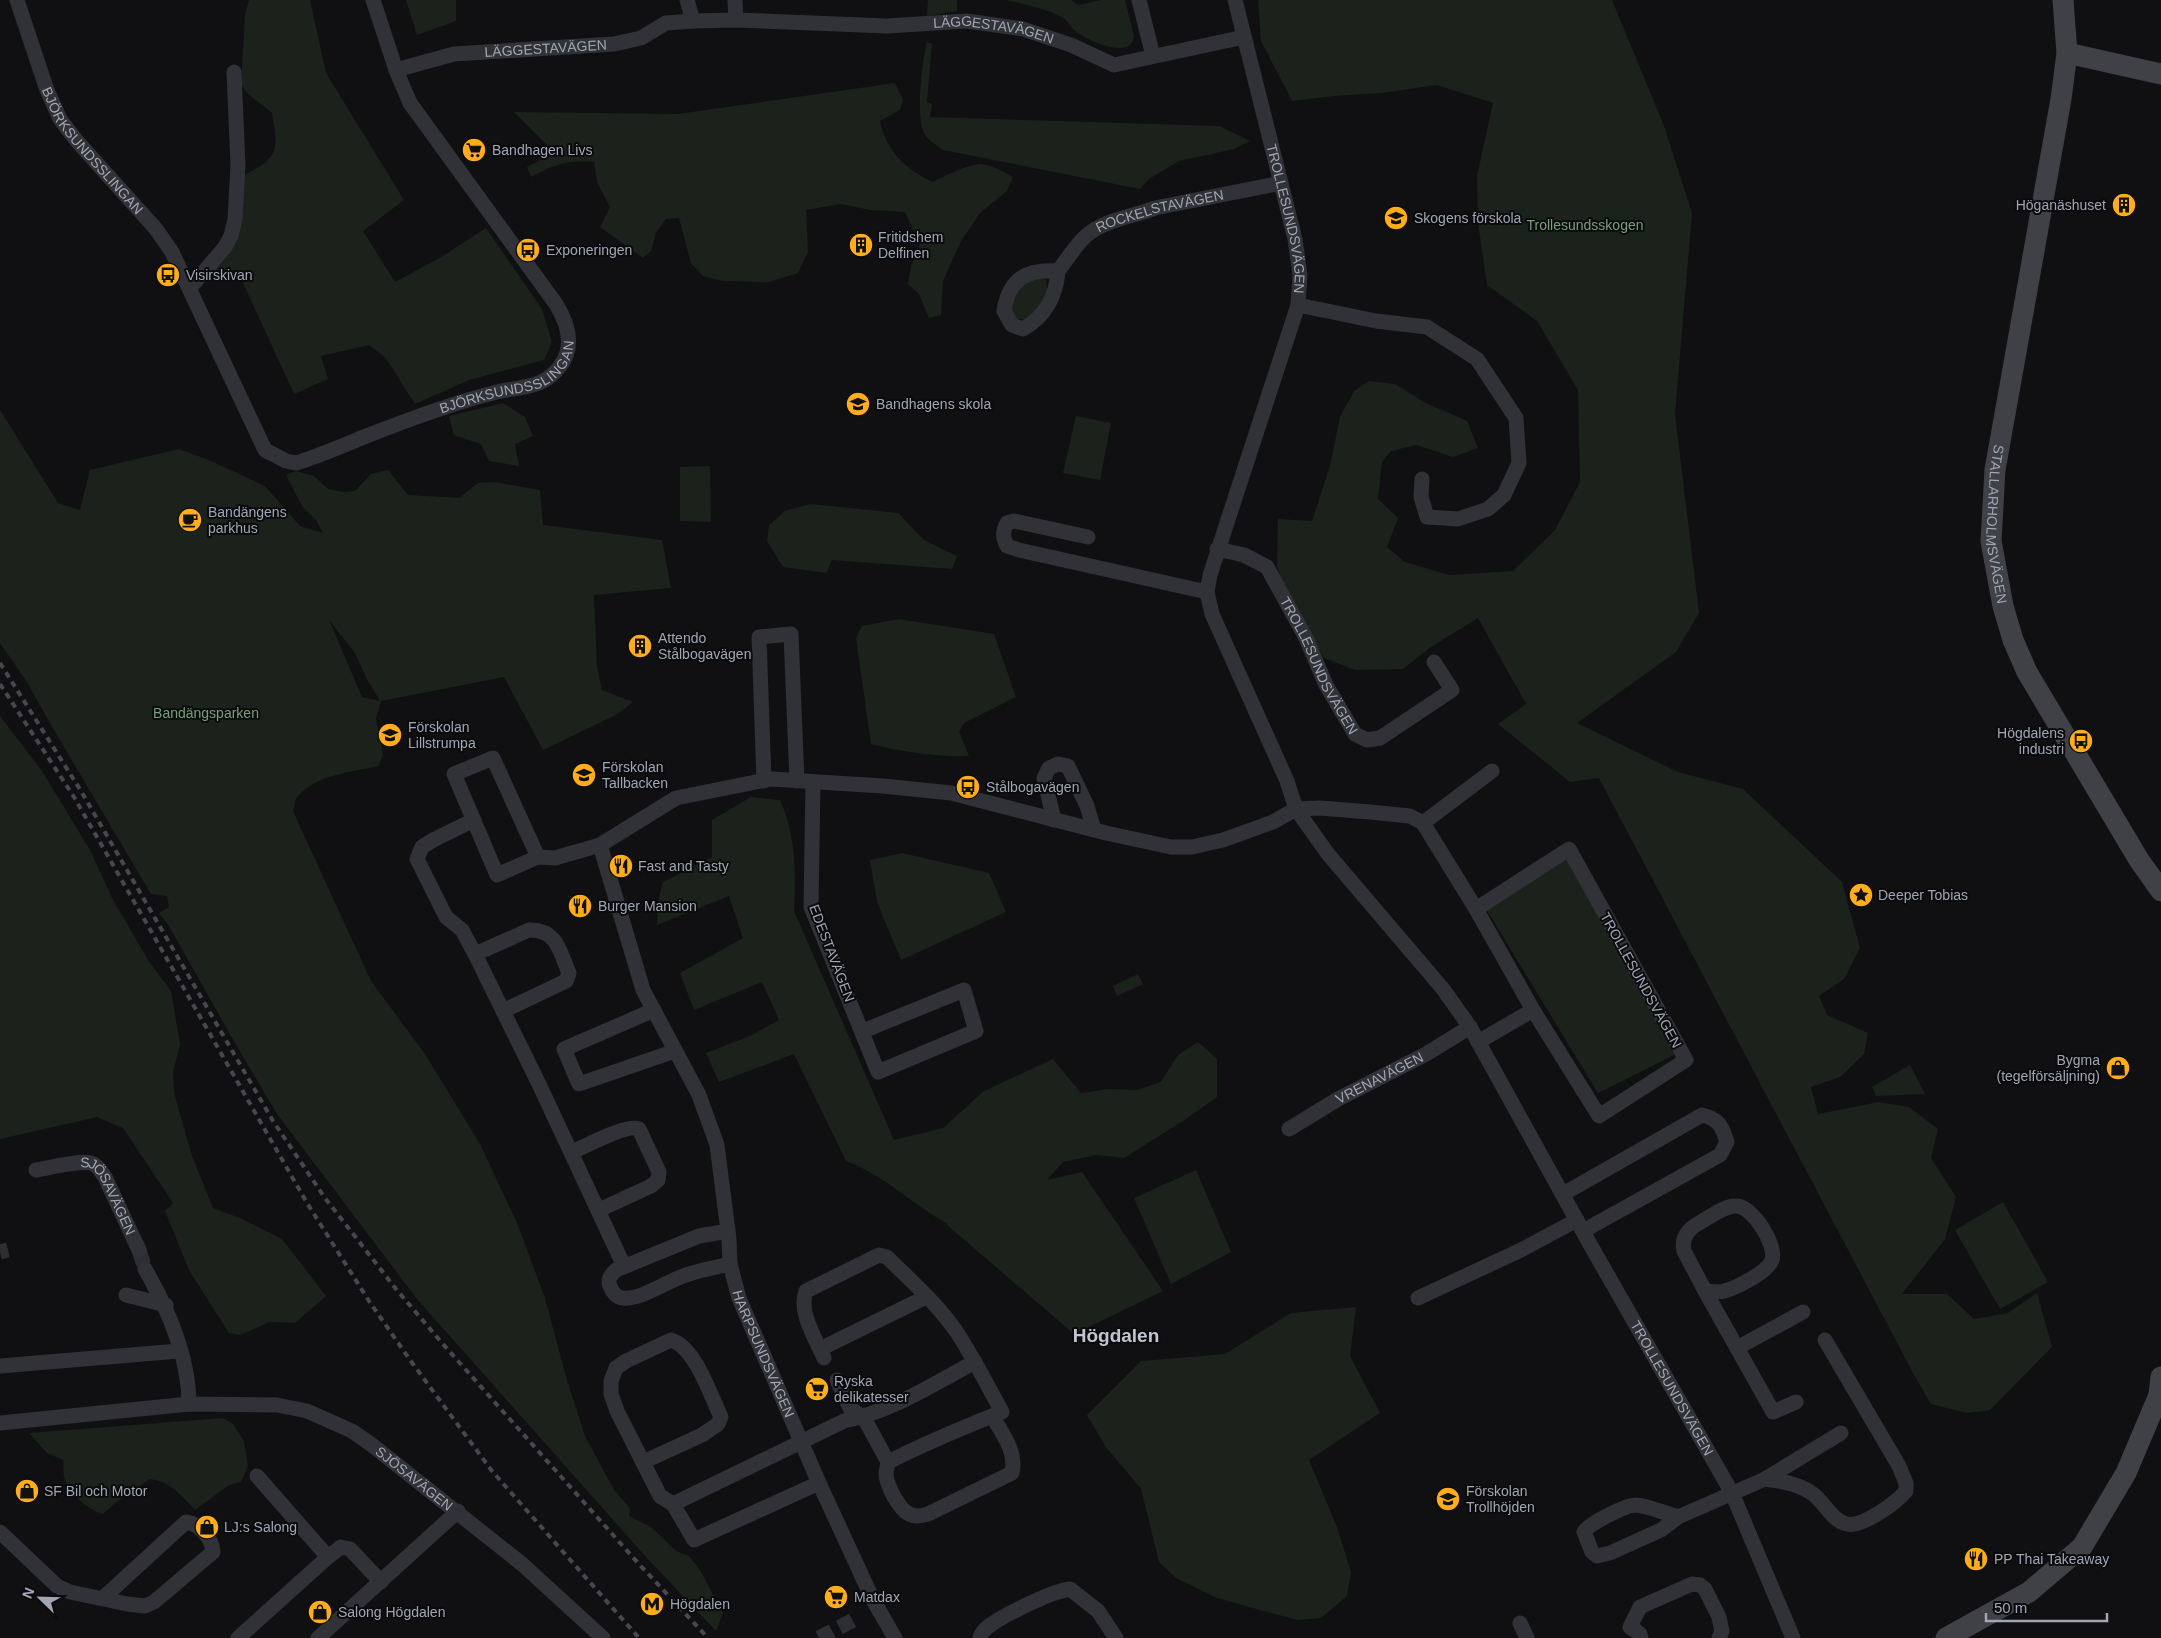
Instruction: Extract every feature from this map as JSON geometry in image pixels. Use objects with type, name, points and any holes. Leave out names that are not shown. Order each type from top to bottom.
[{"type":"street","name":"BJÖRKSUNDSSLINGAN","points":[[17,0],[47,90],[60,118],[76,140],[156,228],[172,252],[265,450],[286,462],[296,463],[308,460],[408,420],[459,403],[499,391],[528,388],[548,378],[562,364],[568,347],[568,329],[564,316],[410,103],[396,70],[373,0]]},
{"type":"street","points":[[687,0],[693,21]]},
{"type":"street","points":[[736,0],[736,20]]},
{"type":"street","points":[[1138,0],[1153,56]]},
{"type":"street","name":"TROLLESUNDSVÄGEN","points":[[1235,0],[1295,239],[1300,275],[1298,305],[1217,549],[1207,592],[1212,614],[1287,781],[1296,809],[1328,854],[1443,989],[1470,1028],[1732,1493],[1793,1638]]},
{"type":"street","name":"STALLARHOLMSVÄGEN","points":[[2063,0],[2067,53],[2061,99],[1994,470],[1991,541],[2003,606],[2013,640],[2027,672],[2139,860],[2161,891]]},
{"type":"street","name":"LÄGGESTAVÄGEN","points":[[396,70],[454,54],[614,44],[641,38],[666,23],[693,21],[736,20],[888,26],[967,21],[1023,29],[1070,44],[1114,65],[1244,37]]},
{"type":"street","points":[[2067,53],[2161,74]]},
{"type":"street","points":[[190,288],[225,247],[231,236],[235,219],[238,165],[234,72]]},
{"type":"street","name":"ROCKELSTAVÄGEN","points":[[1058,271],[1086,235],[1108,222],[1155,208],[1281,183]]},
{"type":"street","points":[[1298,305],[1376,321],[1427,327],[1477,359],[1516,418],[1519,463],[1504,495],[1488,510],[1458,519],[1427,517],[1420,497],[1422,479]]},
{"type":"street","points":[[1088,537],[1014,521],[1006,523],[1003,530],[1004,539],[1008,546],[1013,548],[1207,592]]},
{"type":"street","name":"TROLLESUNDSVÄGEN","points":[[1217,549],[1244,555],[1267,567],[1306,638],[1326,686],[1355,734],[1366,740],[1380,738],[1452,690],[1434,662]]},
{"type":"street","points":[[764,781],[759,637],[791,634],[797,781]]},
{"type":"street","points":[[538,857],[493,758],[454,774],[497,875],[538,857],[555,858],[600,845],[676,798],[770,779],[951,793],[1094,830],[1171,847],[1192,847],[1223,840],[1273,822],[1296,809],[1320,808],[1410,816],[1423,823],[1492,771]]},
{"type":"street","points":[[1054,820],[1044,778],[1049,768],[1058,764],[1068,766],[1087,806],[1094,830]]},
{"type":"street","name":"EDESTAVÄGEN","points":[[813,782],[811,907],[878,1072],[976,1031],[964,990],[862,1032]]},
{"type":"street","points":[[474,820],[434,839],[422,847],[417,859],[446,917],[462,930],[475,954],[572,1152],[624,1266]]},
{"type":"street","name":"TROLLESUNDSVÄGEN","points":[[1423,823],[1476,909],[1533,1010],[1599,1116],[1686,1060],[1569,849],[1476,909]]},
{"type":"street","name":"HARPSUNDSVÄGEN","points":[[600,845],[643,990],[699,1095],[717,1144],[728,1231],[730,1264],[738,1298],[819,1483],[873,1600],[895,1638]]},
{"type":"street","points":[[475,954],[530,930],[539,930],[549,934],[557,945],[569,973],[566,981],[503,1011]]},
{"type":"street","points":[[654,1010],[564,1050],[579,1084],[675,1050]]},
{"type":"street","points":[[1478,1042],[1533,1010]]},
{"type":"street","name":"VRENAVÄGEN","points":[[1289,1129],[1316,1112],[1470,1028]]},
{"type":"street","points":[[1418,1298],[1521,1250],[1580,1226],[1720,1155],[1727,1142],[1723,1129],[1714,1118],[1702,1115],[1563,1194]]},
{"type":"street","points":[[572,1152],[624,1128],[634,1126],[640,1129],[659,1172],[658,1180],[651,1186],[599,1210]]},
{"type":"street","name":"SJÖSAVÄGEN","points":[[36,1170],[81,1163],[90,1163],[98,1167],[105,1177],[139,1250]]},
{"type":"street","points":[[1705,1291],[1723,1292],[1743,1283],[1772,1262],[1773,1253],[1769,1240],[1744,1206],[1735,1205],[1721,1210],[1692,1227],[1684,1237],[1684,1251],[1705,1291],[1773,1412],[1796,1402]]},
{"type":"street","points":[[728,1231],[699,1236],[624,1266],[610,1275],[608,1281],[614,1293],[624,1298],[637,1296],[687,1274],[730,1264]]},
{"type":"street","points":[[888,1462],[924,1444],[1002,1412],[958,1333],[926,1298],[887,1257],[879,1255],[870,1257],[806,1291],[803,1299],[803,1313],[822,1353],[926,1298]]},
{"type":"street","points":[[145,1269],[166,1306],[179,1351],[187,1370],[189,1404]]},
{"type":"street","points":[[126,1296],[166,1306]]},
{"type":"street","points":[[1737,1348],[1803,1312]]},
{"type":"street","points":[[643,1462],[702,1435],[718,1424],[721,1416],[690,1353],[679,1342],[671,1340],[626,1361],[616,1368],[611,1381],[611,1394],[617,1411],[660,1496],[673,1504],[694,1540],[819,1483]]},
{"type":"street","points":[[1766,1479],[1783,1481],[1811,1492],[1836,1519],[1852,1525],[1894,1504],[1906,1491],[1906,1483],[1899,1466],[1826,1340]]},
{"type":"street","points":[[0,1366],[179,1351]]},
{"type":"street","points":[[673,1504],[844,1421],[864,1418],[882,1411],[975,1362]]},
{"type":"street","points":[[1946,1638],[2030,1592],[2082,1547],[2126,1473],[2159,1395],[2161,1377]]},
{"type":"street","points":[[837,1380],[850,1408],[864,1418],[888,1462],[886,1474],[901,1507],[908,1513],[918,1516],[928,1514],[1012,1473],[1014,1464],[1010,1448],[992,1416]]},
{"type":"street","name":"SJÖSAVÄGEN","points":[[0,1423],[189,1404],[277,1404],[307,1411],[352,1431],[458,1512],[522,1564],[603,1638]]},
{"type":"street","points":[[1678,1517],[1634,1505],[1597,1522],[1585,1529],[1584,1532],[1592,1552],[1601,1556],[1661,1530],[1678,1517],[1766,1479],[1840,1433]]},
{"type":"street","points":[[256,1476],[328,1557]]},
{"type":"street","points":[[318,1638],[458,1512]]},
{"type":"street","points":[[0,1532],[57,1586],[70,1592],[145,1606],[154,1602],[213,1552],[212,1542],[194,1523],[186,1522],[103,1598]]},
{"type":"street","points":[[238,1638],[341,1546],[350,1549],[382,1582]]},
{"type":"street","points":[[1641,1638],[1640,1634],[1630,1627],[1640,1607],[1678,1588],[1692,1584],[1700,1585],[1705,1589],[1716,1610],[1722,1630],[1719,1638]]},
{"type":"street","points":[[980,1638],[987,1626],[1033,1603],[1063,1590],[1070,1589],[1098,1611],[1116,1638]]},
{"type":"street","points":[[1520,1623],[1526,1638]]},
{"type":"green space","points":[[249,0],[310,0],[326,73],[404,200],[363,231],[395,282],[443,256],[486,228],[542,309],[552,342],[544,360],[469,380],[415,404],[385,357],[369,345],[321,356],[328,379],[294,394],[237,270],[211,274],[238,240],[243,175],[255,170],[269,159],[275,145],[272,113],[247,93],[241,84],[245,14]]},
{"type":"green space","points":[[406,0],[456,0],[456,21],[417,35]]},
{"type":"green space","points":[[928,0],[957,0],[957,11],[927,16]]},
{"type":"green space","points":[[1007,0],[1071,0],[1078,5],[1101,0],[1125,0],[1134,36],[1131,44],[1125,47],[1106,46],[1086,38],[1072,28],[1065,19],[1050,12]]},
{"type":"green space","name":"Trollesundsskogen","points":[[1258,0],[1612,0],[1664,126],[1692,213],[1675,414],[1699,613],[1676,652],[1577,723],[1678,772],[1743,789],[1842,882],[1860,948],[1844,979],[1819,996],[1827,1015],[1868,1033],[1864,1054],[1840,1077],[1811,1087],[1818,1114],[1879,1102],[1909,1107],[1938,1129],[1931,1158],[1956,1197],[1945,1239],[1902,1294],[1947,1294],[1974,1319],[2008,1313],[2037,1293],[2052,1347],[1990,1410],[1967,1413],[1931,1404],[1599,778],[1570,782],[1498,724],[1526,704],[1478,618],[1431,647],[1403,669],[1355,670],[1324,658],[1291,607],[1277,566],[1278,519],[1312,521],[1330,466],[1340,417],[1354,391],[1369,381],[1395,384],[1424,402],[1467,421],[1478,448],[1453,457],[1416,445],[1391,451],[1382,462],[1378,499],[1398,518],[1387,547],[1405,562],[1449,575],[1513,571],[1555,530],[1580,482],[1578,390],[1537,321],[1487,285],[1478,223],[1477,176],[1493,103],[1437,85],[1382,93],[1292,101],[1261,41]]},
{"type":"green space","points":[[927,42],[932,44],[927,102],[932,104],[930,117],[1219,126],[1250,141],[1234,149],[1179,161],[1149,179],[1140,189],[943,150],[925,135],[920,117],[923,62]]},
{"type":"green space","points":[[895,83],[903,100],[900,110],[880,121],[887,142],[892,150],[914,172],[933,182],[963,168],[981,164],[994,167],[1013,177],[1007,191],[980,213],[961,241],[943,281],[941,315],[929,318],[919,294],[908,284],[911,267],[920,244],[905,212],[870,210],[841,204],[806,210],[808,252],[798,273],[769,282],[723,281],[703,276],[691,263],[679,218],[666,219],[656,233],[651,251],[643,258],[600,227],[610,207],[597,182],[594,162],[568,162],[531,177],[527,167],[555,153],[514,112],[678,114]]},
{"type":"green space","points":[[1037,275],[1046,280],[1047,294],[1043,303],[1026,319],[1012,319],[1009,313],[1015,291]]},
{"type":"green space","points":[[503,403],[525,417],[533,436],[515,444],[519,466],[489,461],[481,444],[454,435],[449,416]]},
{"type":"green space","name":"Bandängsparken","points":[[0,410],[58,503],[80,510],[90,470],[179,449],[209,460],[265,486],[300,526],[323,533],[316,520],[302,506],[286,475],[296,471],[314,476],[328,489],[343,492],[355,491],[371,474],[388,470],[408,495],[459,498],[478,483],[494,482],[540,490],[543,525],[662,540],[671,588],[594,595],[597,666],[602,690],[633,702],[616,715],[543,750],[504,677],[381,701],[376,719],[383,755],[378,766],[335,775],[314,783],[298,796],[293,811],[371,981],[425,1054],[480,1144],[517,1223],[545,1298],[566,1377],[585,1436],[614,1490],[630,1508],[629,1516],[651,1527],[676,1551],[689,1556],[700,1570],[723,1613],[716,1631],[646,1557],[417,1299],[277,1114],[169,926],[159,913],[169,907],[167,896],[151,894],[27,682],[0,643]],"holes":[[[329,620],[355,653],[367,679],[380,701],[362,697]]]},
{"type":"green space","points":[[1076,416],[1111,423],[1100,480],[1063,473]]},
{"type":"green space","points":[[710,466],[711,522],[680,521],[680,467]]},
{"type":"green space","points":[[810,504],[898,513],[924,540],[957,556],[952,569],[832,560],[826,573],[783,567],[767,541],[769,525],[785,511]]},
{"type":"green space","points":[[899,619],[994,634],[1016,697],[964,723],[959,731],[969,756],[920,753],[871,744],[856,638],[862,626]]},
{"type":"green space","points":[[0,716],[42,771],[90,850],[112,898],[148,960],[171,991],[180,1044],[173,1072],[174,1093],[192,1156],[213,1208],[240,1218],[282,1239],[326,1296],[295,1323],[270,1322],[240,1335],[229,1333],[189,1270],[165,1211],[173,1203],[123,1128],[97,1117],[0,1139]]},
{"type":"green space","points":[[751,797],[780,800],[789,827],[794,854],[794,911],[894,1140],[943,1128],[984,1091],[1053,1059],[1081,1093],[1108,1089],[1137,1090],[1161,1082],[1178,1055],[1198,1042],[1217,1059],[1217,1097],[1124,1158],[1096,1155],[1063,1162],[1047,1180],[1082,1172],[1163,1291],[1074,1334],[948,1224],[886,1182],[846,1161],[794,1054],[719,1082],[706,1053],[750,1036],[779,1020],[762,982],[694,1010],[680,973],[743,938],[729,896],[657,925],[658,902],[663,882],[712,857],[712,820]]},
{"type":"green space","points":[[902,853],[989,873],[1006,912],[901,960],[877,902],[870,860]]},
{"type":"green space","points":[[1569,855],[1674,1055],[1598,1093],[1486,909]]},
{"type":"green space","points":[[1138,974],[1143,984],[1117,996],[1113,986]]},
{"type":"green space","points":[[1910,1065],[1925,1094],[1876,1096],[1872,1087]]},
{"type":"green space","points":[[1196,1170],[1231,1252],[1171,1284],[1134,1198]]},
{"type":"green space","points":[[2003,1202],[2048,1282],[2000,1309],[1955,1230]]},
{"type":"green space","points":[[1356,1307],[1350,1356],[1380,1413],[1309,1460],[1337,1527],[1351,1572],[1347,1596],[1321,1618],[1297,1620],[1217,1598],[1176,1578],[1159,1562],[1141,1489],[1106,1447],[1087,1415],[1141,1361],[1225,1354],[1291,1313]]},
{"type":"green space","points":[[223,1418],[233,1424],[244,1441],[248,1466],[241,1482],[229,1485],[195,1510],[170,1486],[150,1479],[115,1503],[103,1514],[97,1512],[79,1500],[70,1489],[64,1476],[63,1460],[47,1453],[29,1433]]},
{"type":"tunnel","points":[[0,1252],[8,1250]]},
{"type":"tunnel","points":[[139,1250],[145,1269]]},
{"type":"tunnel","points":[[819,1638],[857,1618]]},
{"type":"railway","points":[[0,663],[81,791],[273,1121],[325,1198],[396,1289],[442,1343],[638,1563],[708,1638]]},
{"type":"railway","points":[[0,684],[74,797],[307,1203],[369,1301],[492,1471],[639,1638]]},
{"type":"place","name":"Bandhagen Livs","points":[[474,150]]},
{"type":"place","name":"Höganäshuset","points":[[2124,205]]},
{"type":"place","name":"Skogens förskola","points":[[1396,218]]},
{"type":"place","name":"Fritidshem Delfinen","points":[[861,245]]},
{"type":"place","name":"Exponeringen","points":[[528,250]]},
{"type":"place","name":"Visirskivan","points":[[168,275]]},
{"type":"place","name":"Bandhagens skola","points":[[858,404]]},
{"type":"place","name":"Bandängens parkhus","points":[[190,520]]},
{"type":"place","name":"Attendo Stålbogavägen","points":[[640,646]]},
{"type":"place","name":"Förskolan Lillstrumpa","points":[[390,735]]},
{"type":"place","name":"Högdalens industri","points":[[2081,741]]},
{"type":"place","name":"Förskolan Tallbacken","points":[[584,775]]},
{"type":"place","name":"Stålbogavägen","points":[[968,787]]},
{"type":"place","name":"Fast and Tasty","points":[[621,866]]},
{"type":"place","name":"Deeper Tobias","points":[[1861,895]]},
{"type":"place","name":"Burger Mansion","points":[[580,906]]},
{"type":"place","name":"Bygma (tegelförsäljning)","points":[[2118,1068]]},
{"type":"place","name":"Ryska delikatesser","points":[[817,1389]]},
{"type":"place","name":"SF Bil och Motor","points":[[27,1491]]},
{"type":"place","name":"Förskolan Trollhöjden","points":[[1448,1499]]},
{"type":"place","name":"LJ:s Salong","points":[[207,1527]]},
{"type":"place","name":"PP Thai Takeaway","points":[[1976,1559]]},
{"type":"place","name":"Matdax","points":[[836,1597]]},
{"type":"place","name":"Högdalen","points":[[652,1604]]},
{"type":"place","name":"Salong Högdalen","points":[[320,1612]]},
{"type":"district","name":"Högdalen","points":[[1116,1335]]}]
